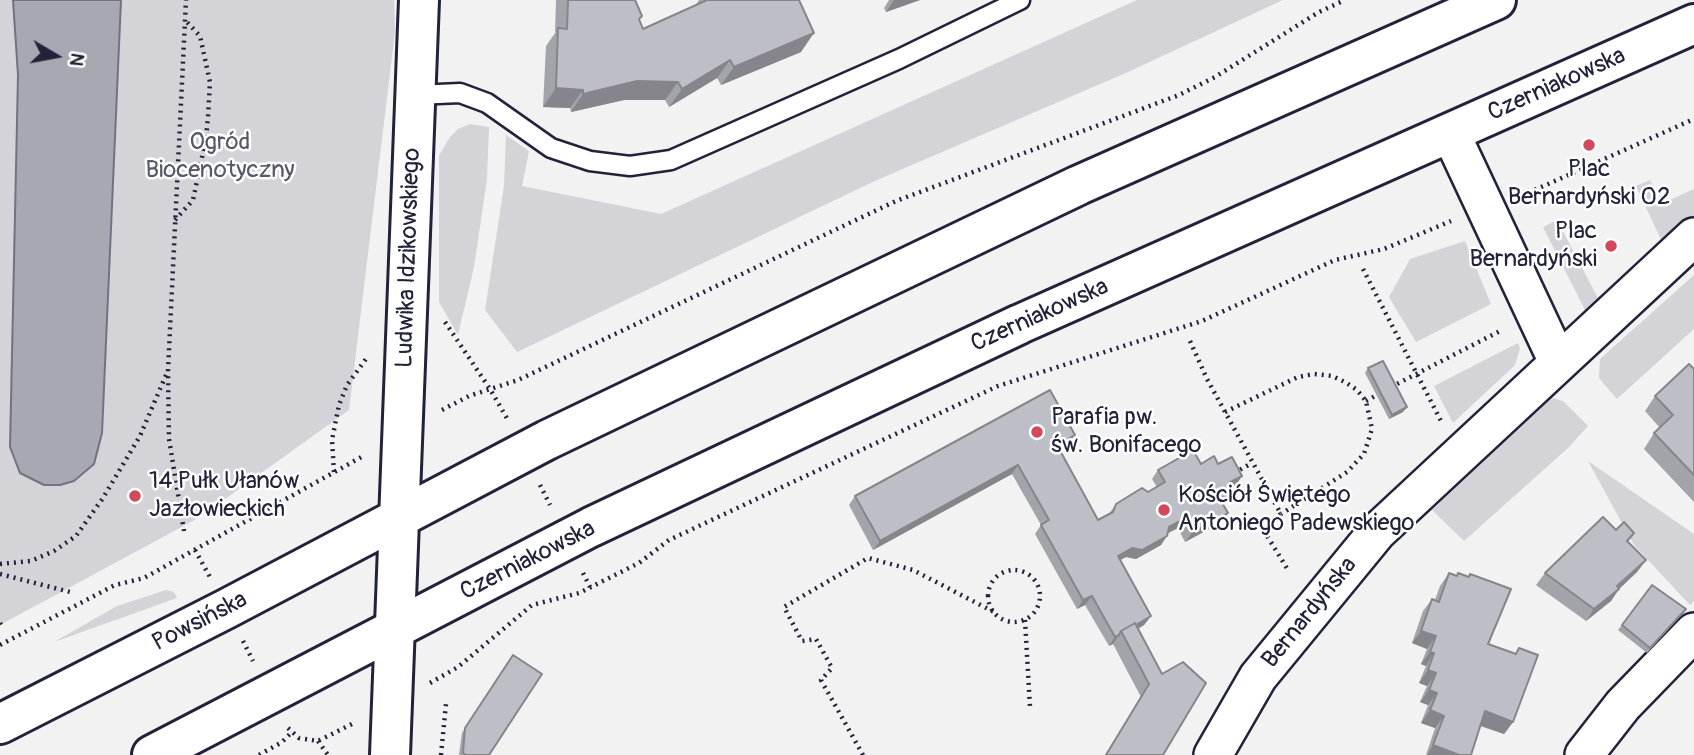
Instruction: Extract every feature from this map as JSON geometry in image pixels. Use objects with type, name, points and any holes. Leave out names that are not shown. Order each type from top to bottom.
[{"type":"main road","name":"Ludwika Idzikowskiego","points":[[390,755],[419,0]]},
{"type":"main road","points":[[400,517],[547,440],[1079,185],[1496,0]]},
{"type":"main road","name":"Czerniakowska","points":[[395,630],[591,527],[1020,324],[1694,24]]},
{"type":"main road","name":"Powsińska","points":[[0,724],[400,517]]},
{"type":"main road","points":[[152,755],[395,630]]},
{"type":"street","points":[[1451,134],[1558,362],[1694,237]]},
{"type":"street","name":"Bernardyńska","points":[[1213,755],[1258,677],[1377,532],[1558,362]]},
{"type":"street","points":[[1584,755],[1623,705],[1694,632]]},
{"type":"lane","points":[[416,95],[460,93],[488,103],[551,148],[590,161],[630,166],[671,160],[900,58],[1020,0]]},
{"type":"path","points":[[184,531],[169,439],[168,371],[186,0]]},
{"type":"path","points":[[458,401],[518,380],[896,201],[1179,95],[1215,77],[1319,12],[1345,0]]},
{"type":"path","points":[[175,220],[192,200],[206,138],[210,82],[200,36],[185,19]]},
{"type":"path","points":[[1514,195],[1537,189],[1694,119]]},
{"type":"path","points":[[439,678],[458,667],[531,606],[568,597],[590,587],[639,563],[669,540],[998,386],[1202,321],[1335,260],[1384,249],[1456,219]]},
{"type":"path","points":[[1391,388],[1535,313]]},
{"type":"path","points":[[334,472],[334,424],[347,385],[361,364],[406,319]]},
{"type":"path","points":[[1190,341],[1281,514]]},
{"type":"path","points":[[0,564],[31,561],[54,551],[76,536],[103,498],[140,436],[168,371]]},
{"type":"path","points":[[1225,412],[1298,377],[1314,374],[1332,376],[1345,382],[1357,390],[1366,401],[1372,429],[1364,454],[1348,472],[1261,526],[1288,570]]},
{"type":"path","points":[[490,389],[507,418]]},
{"type":"path","points":[[1366,401],[1377,395]]},
{"type":"path","points":[[0,645],[115,585],[144,578],[354,462]]},
{"type":"path","points":[[1231,475],[1252,463]]},
{"type":"path","points":[[195,550],[212,583]]},
{"type":"path","points":[[863,755],[821,680],[832,668],[816,639],[802,641],[784,607],[868,558],[914,570],[1009,621],[1025,620],[1032,615],[1040,599],[1037,583],[1024,571],[1007,570],[994,580],[989,588],[988,596],[994,612]]},
{"type":"path","points":[[580,567],[590,587]]},
{"type":"path","points":[[0,574],[70,593]]},
{"type":"path","points":[[1025,620],[1030,707]]},
{"type":"path","points":[[0,623],[3,629]]},
{"type":"path","points":[[441,755],[446,705]]},
{"type":"path","points":[[285,721],[291,733],[299,738],[318,741],[340,730]]},
{"type":"path","points":[[259,755],[291,733]]},
{"type":"path","points":[[318,741],[328,755]]},
{"type":"green space","name":"Ogród Biocenotyczny","points":[[0,0],[394,0],[395,32],[349,410],[200,517],[0,625]]},
{"type":"green space","points":[[1137,0],[1283,0],[1128,72],[877,180],[517,352],[485,310],[504,186],[506,135],[529,151],[522,186],[661,214]]},
{"type":"green space","points":[[470,124],[489,127],[487,179],[474,267],[458,335],[439,302],[439,156],[450,137],[458,129]]},
{"type":"green space","points":[[1650,180],[1661,204],[1694,189],[1694,219],[1664,246],[1636,186]]},
{"type":"green space","points":[[1557,220],[1601,304],[1588,316],[1543,227]]},
{"type":"green space","points":[[1465,241],[1491,304],[1416,342],[1389,297],[1410,259]]},
{"type":"green space","points":[[1694,275],[1694,329],[1617,399],[1599,378],[1600,359]]},
{"type":"green space","points":[[1518,343],[1520,348],[1515,365],[1453,423],[1434,386]]},
{"type":"green space","points":[[1552,398],[1563,401],[1588,426],[1568,448],[1464,541],[1432,510]]},
{"type":"green space","points":[[1588,461],[1694,534],[1694,601],[1690,605],[1634,545]]},
{"type":"green space","points":[[166,590],[174,592],[177,598],[54,642],[117,606]]},
{"type":"shaded area","points":[[13,0],[121,0],[102,433],[94,464],[74,481],[60,485],[44,485],[20,473],[10,447],[18,75]]},
{"type":"building","points":[[568,0],[635,0],[642,16],[639,19],[643,29],[707,0],[799,0],[814,33],[734,67],[730,60],[682,89],[678,82],[637,81],[583,94],[583,90],[556,88],[558,28],[567,29]]},
{"type":"building","points":[[1383,361],[1407,407],[1392,415],[1368,368]]},
{"type":"building","points":[[1689,364],[1694,369],[1694,475],[1654,433],[1673,415],[1655,396]]},
{"type":"building","points":[[1050,390],[1075,435],[1057,445],[1098,520],[1113,512],[1116,504],[1142,488],[1148,492],[1165,482],[1158,470],[1193,450],[1201,464],[1214,456],[1218,464],[1232,457],[1242,476],[1229,483],[1234,492],[1220,499],[1228,513],[1192,533],[1184,519],[1169,527],[1167,536],[1142,550],[1132,548],[1118,556],[1151,616],[1121,631],[1115,637],[1092,596],[1083,600],[1041,525],[1049,520],[1018,465],[880,541],[855,496]]},
{"type":"building","points":[[1603,517],[1616,530],[1624,522],[1634,533],[1627,541],[1646,560],[1617,586],[1619,589],[1594,609],[1545,573]]},
{"type":"building","points":[[1449,573],[1469,577],[1470,574],[1511,589],[1488,644],[1516,654],[1519,648],[1538,655],[1513,722],[1485,711],[1471,755],[1459,755],[1433,745],[1444,716],[1430,710],[1437,693],[1429,690],[1436,673],[1428,670],[1434,653],[1430,652],[1436,636],[1421,631],[1432,599],[1439,602]]},
{"type":"building","points":[[1652,585],[1686,609],[1650,648],[1622,625]]},
{"type":"building","points":[[1135,623],[1162,674],[1183,662],[1206,683],[1163,755],[1106,755],[1149,684],[1121,631]]},
{"type":"building","points":[[513,655],[542,674],[489,755],[466,755],[463,753],[465,728]]},
{"type":"place","name":"Plac Bernardyński 02","points":[[1589,145]]},
{"type":"place","name":"Plac Bernardyński","points":[[1611,246]]},
{"type":"place","name":"Parafia pw. św. Bonifacego","points":[[1037,432]]},
{"type":"place","name":"14 Pułk Ułanów Jazłowieckich","points":[[135,496]]},
{"type":"place","name":"Kościół Świętego Antoniego Padewskiego","points":[[1164,510]]}]
